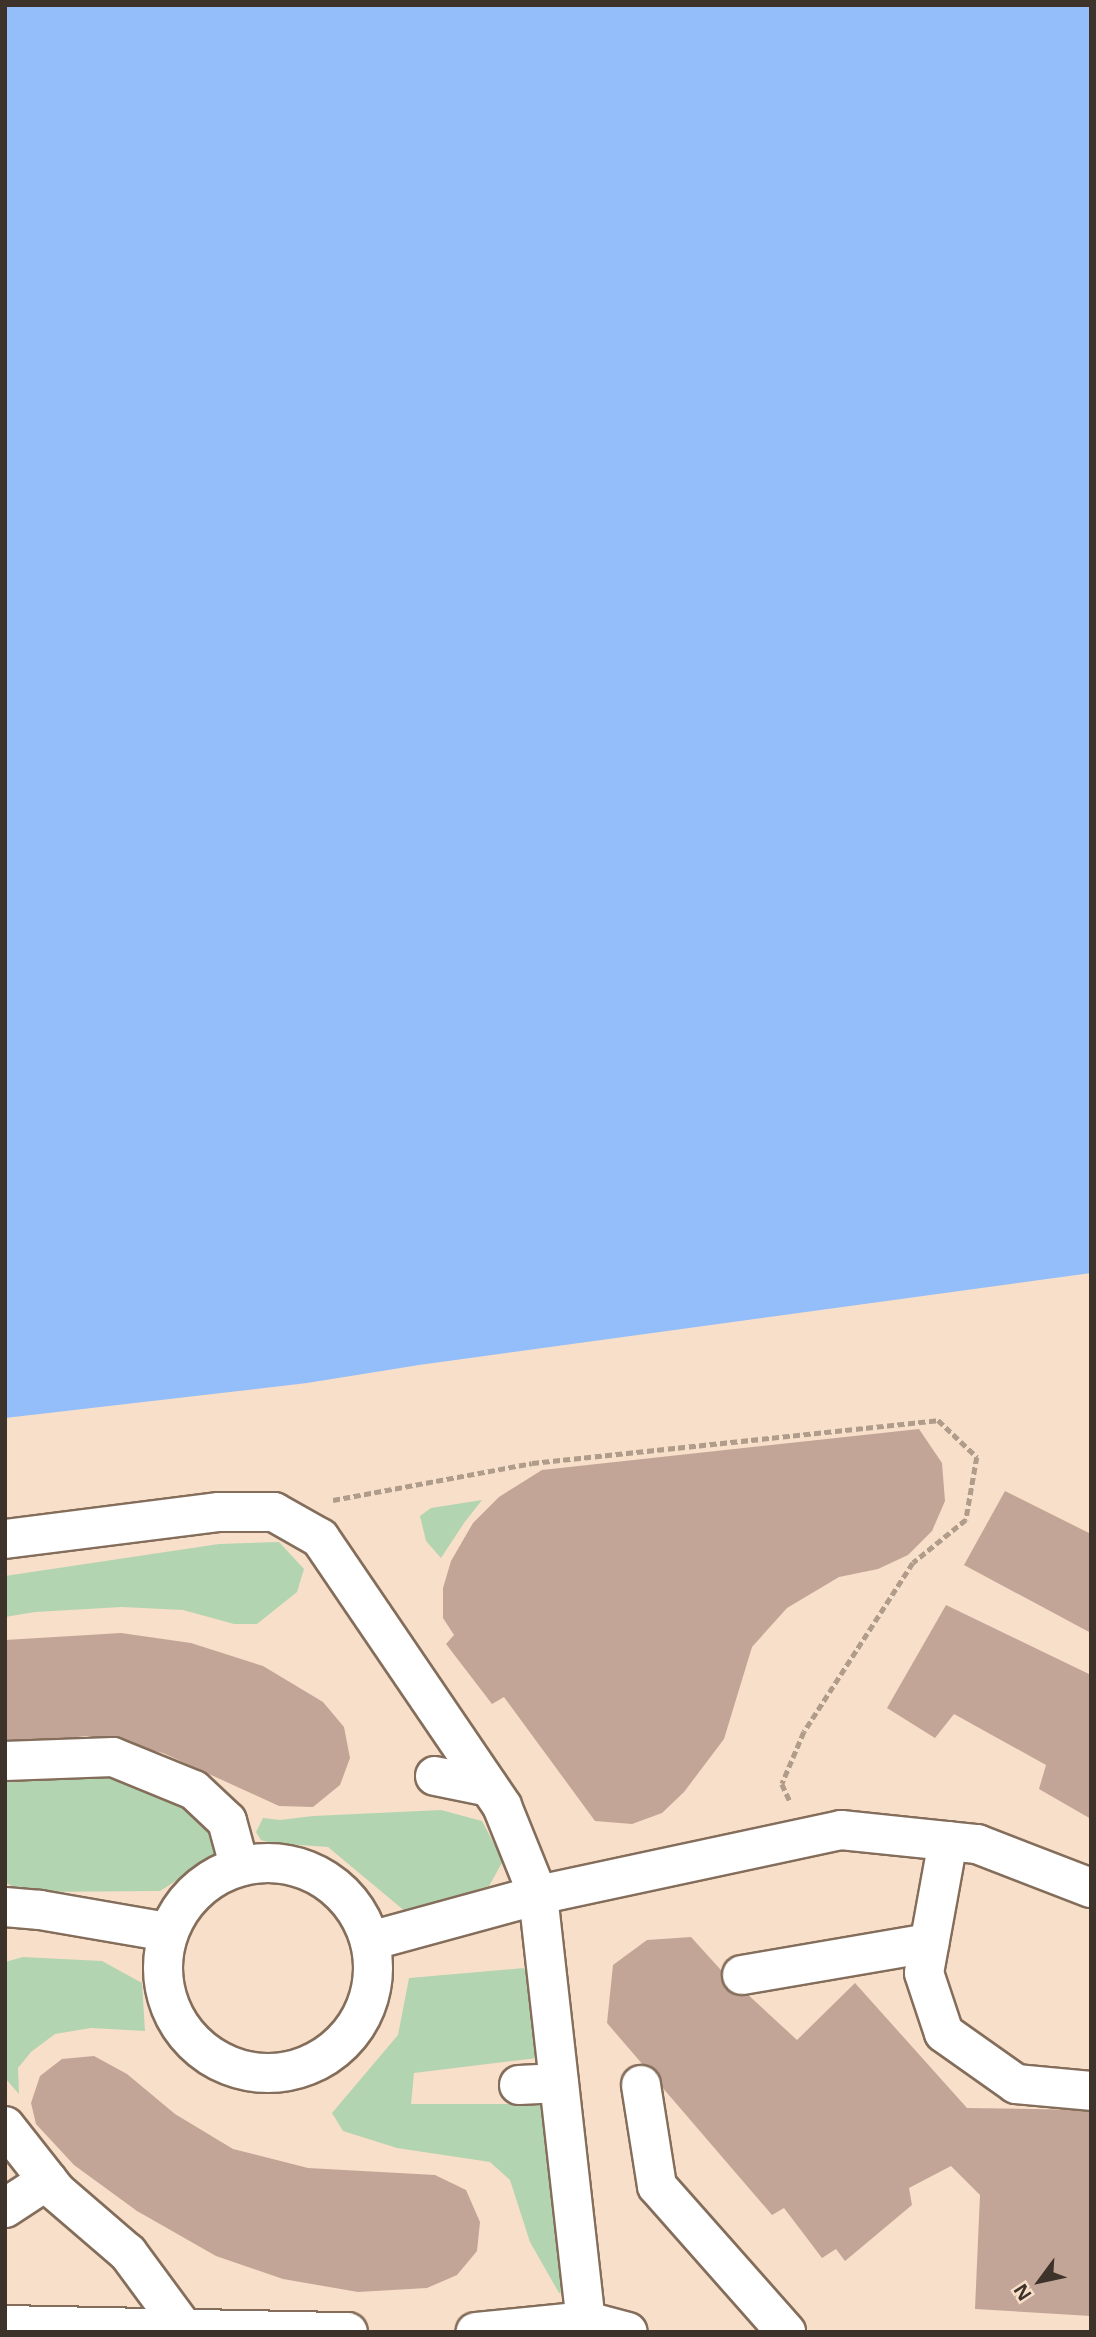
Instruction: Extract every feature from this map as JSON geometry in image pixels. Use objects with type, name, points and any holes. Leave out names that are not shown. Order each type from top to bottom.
[{"type":"street","points":[[5,1539],[219,1513],[274,1512],[320,1538],[502,1807],[538,1895],[586,2321]]},
{"type":"street","points":[[5,1761],[113,1757],[194,1790],[227,1821],[239,1866]]},
{"type":"street","points":[[435,1776],[489,1787]]},
{"type":"street","points":[[370,1941],[538,1895],[841,1830],[977,1844],[1091,1888]]},
{"type":"street","points":[[948,1841],[924,1973],[944,2033],[1016,2084],[1091,2091]]},
{"type":"street","points":[[272,1862],[305,1869],[335,1885],[357,1910],[370,1941],[374,1977],[365,2012],[345,2042],[316,2063],[282,2073],[245,2072],[212,2058],[186,2034],[168,2003],[162,1967],[168,1932],[184,1902],[209,1880],[239,1866],[272,1862]]},
{"type":"street","points":[[5,1907],[40,1910],[168,1932]]},
{"type":"street","points":[[742,1975],[929,1943]]},
{"type":"street","points":[[519,2085],[559,2083]]},
{"type":"street","points":[[641,2085],[657,2186],[786,2332]]},
{"type":"street","points":[[5,2126],[57,2192],[128,2253],[184,2329]]},
{"type":"street","points":[[5,2208],[48,2180]]},
{"type":"street","points":[[476,2332],[586,2321],[628,2332]]},
{"type":"street","points":[[5,2325],[348,2332]]},
{"type":"path","points":[[274,1512],[532,1463],[938,1420],[977,1457],[966,1520],[913,1563],[804,1732],[782,1784],[805,1838]]},
{"type":"green space","points":[[482,1500],[441,1558],[426,1541],[420,1516],[431,1508]]},
{"type":"green space","points":[[279,1542],[304,1569],[297,1592],[257,1624],[234,1624],[183,1610],[122,1607],[35,1612],[5,1617],[5,1576],[219,1544]]},
{"type":"green space","points":[[96,1769],[180,1797],[221,1829],[216,1855],[160,1891],[22,1892],[5,1882],[5,1775]]},
{"type":"green space","points":[[441,1810],[482,1821],[503,1861],[489,1886],[406,1912],[328,1847],[271,1843],[261,1840],[256,1832],[263,1818],[280,1820]]},
{"type":"green space","points":[[23,1957],[102,1961],[142,1983],[145,2031],[91,2028],[55,2034],[31,2052],[18,2068],[19,2094],[5,2078],[5,1962]]},
{"type":"green space","points":[[524,1968],[539,1992],[546,2057],[414,2073],[411,2104],[541,2104],[556,2142],[572,2289],[559,2293],[530,2242],[510,2180],[490,2162],[397,2148],[343,2131],[332,2113],[398,2035],[409,1978]]},
{"type":"water","points":[[5,5],[1091,5],[1091,1273],[419,1365],[307,1383],[5,1418]]},
{"type":"building","points":[[919,1429],[942,1463],[945,1501],[932,1531],[908,1555],[878,1569],[839,1577],[787,1608],[752,1647],[724,1739],[684,1792],[662,1813],[632,1824],[595,1821],[504,1697],[492,1704],[446,1644],[454,1635],[443,1618],[443,1588],[451,1561],[473,1523],[499,1497],[542,1470]]},
{"type":"building","points":[[1005,1491],[1091,1534],[1091,1633],[964,1565]]},
{"type":"building","points":[[946,1605],[1091,1675],[1091,1819],[1039,1789],[1046,1765],[954,1714],[935,1738],[887,1708]]},
{"type":"building","points":[[121,1633],[191,1643],[263,1666],[323,1702],[344,1727],[350,1758],[340,1785],[313,1807],[279,1806],[163,1753],[88,1736],[5,1744],[5,1640]]},
{"type":"building","points":[[691,1937],[720,1969],[797,2040],[855,1983],[967,2108],[1091,2110],[1091,2316],[975,2309],[980,2195],[951,2166],[909,2188],[912,2205],[845,2261],[836,2249],[822,2258],[784,2208],[772,2215],[607,2023],[613,1965],[647,1940]]},
{"type":"building","points":[[94,2056],[127,2074],[175,2114],[233,2149],[308,2168],[435,2175],[466,2190],[480,2222],[477,2251],[457,2275],[427,2288],[358,2292],[283,2279],[216,2256],[137,2211],[74,2165],[36,2124],[31,2103],[40,2076],[62,2059]]}]
